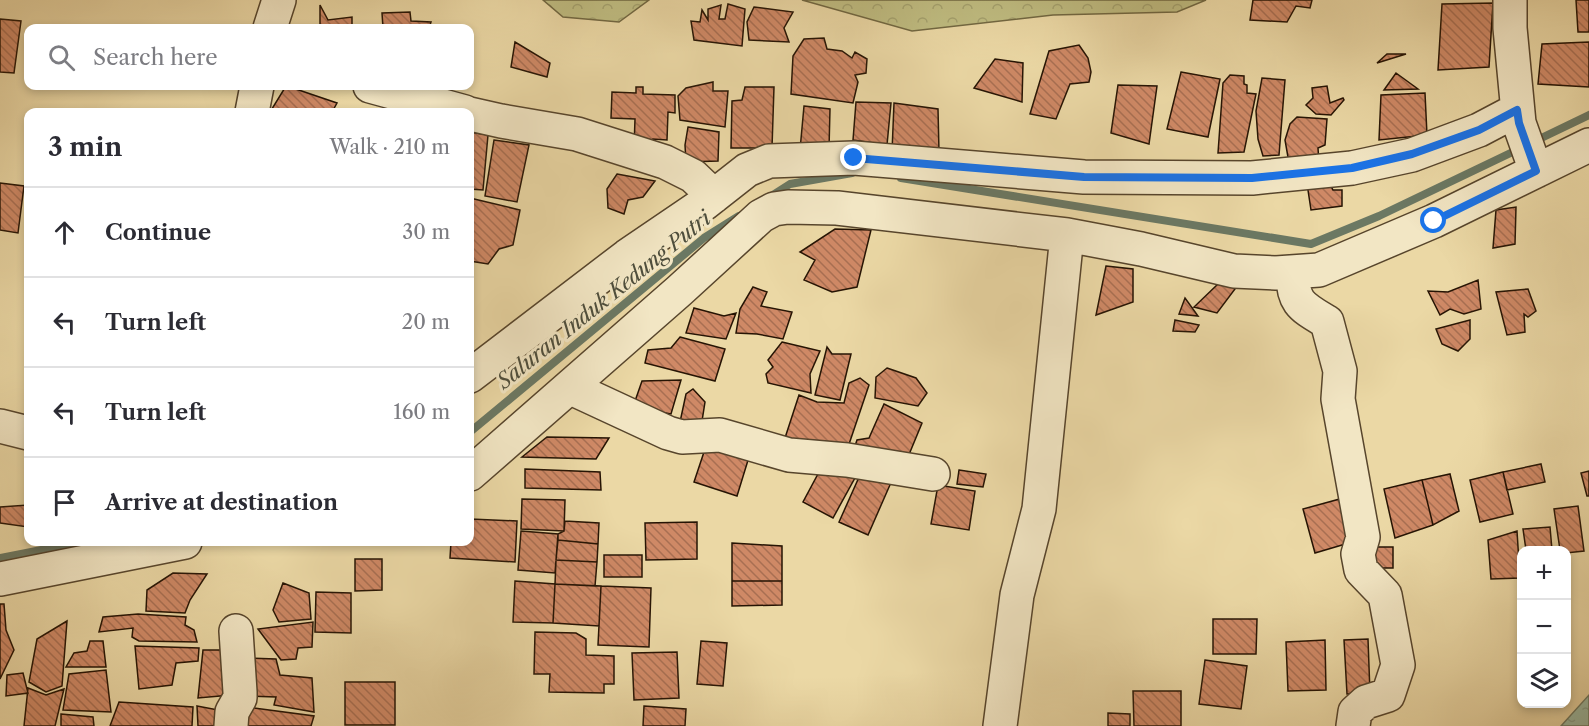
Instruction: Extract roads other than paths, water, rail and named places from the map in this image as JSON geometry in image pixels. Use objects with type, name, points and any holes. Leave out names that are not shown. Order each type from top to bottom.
[{"type":"street","points":[[271,24],[279,0]]},
{"type":"street","points":[[1510,0],[1510,28],[1518,116],[1534,166]]},
{"type":"street","points":[[253,108],[255,90]]},
{"type":"street","points":[[384,90],[449,108]]},
{"type":"street","points":[[474,115],[578,134],[665,162],[693,176],[714,196]]},
{"type":"street","points":[[474,373],[627,256],[714,196],[747,170],[768,161],[854,158],[1084,177],[1252,178],[1352,168],[1412,154],[1518,116]]},
{"type":"street","points":[[474,471],[571,388],[761,216],[774,209],[837,208],[1067,235],[1141,249],[1234,271],[1319,270],[1434,221],[1534,166],[1589,145]]},
{"type":"street","points":[[1000,726],[1017,595],[1039,509],[1067,235]]},
{"type":"street","points":[[1293,272],[1293,291],[1303,307],[1327,322],[1340,371],[1338,399],[1363,537],[1358,554],[1361,570],[1384,595],[1398,665],[1388,694],[1366,702],[1355,712],[1353,726]]},
{"type":"street","points":[[571,388],[668,433],[682,437],[720,435],[789,455],[847,460],[933,474]]},
{"type":"street","points":[[0,426],[24,432]]},
{"type":"street","points":[[0,579],[164,546]]},
{"type":"street","points":[[231,726],[232,712],[240,698],[236,631]]},
{"type":"water","points":[[1589,695],[1589,726],[1561,726]]},
{"type":"waterway","name":"Saluran Induk Kedung Putri","points":[[1533,142],[1589,115]]},
{"type":"waterway","name":"Saluran Induk Kedung Putri","points":[[901,178],[1311,244],[1379,216],[1521,148]]},
{"type":"waterway","name":"Saluran Induk Kedung Putri","points":[[768,198],[790,184],[852,173]]},
{"type":"waterway","name":"Saluran Induk Kedung Putri","points":[[474,429],[704,238],[739,216]]},
{"type":"waterway","name":"Saluran Induk Kedung Putri","points":[[0,558],[62,546]]}]
